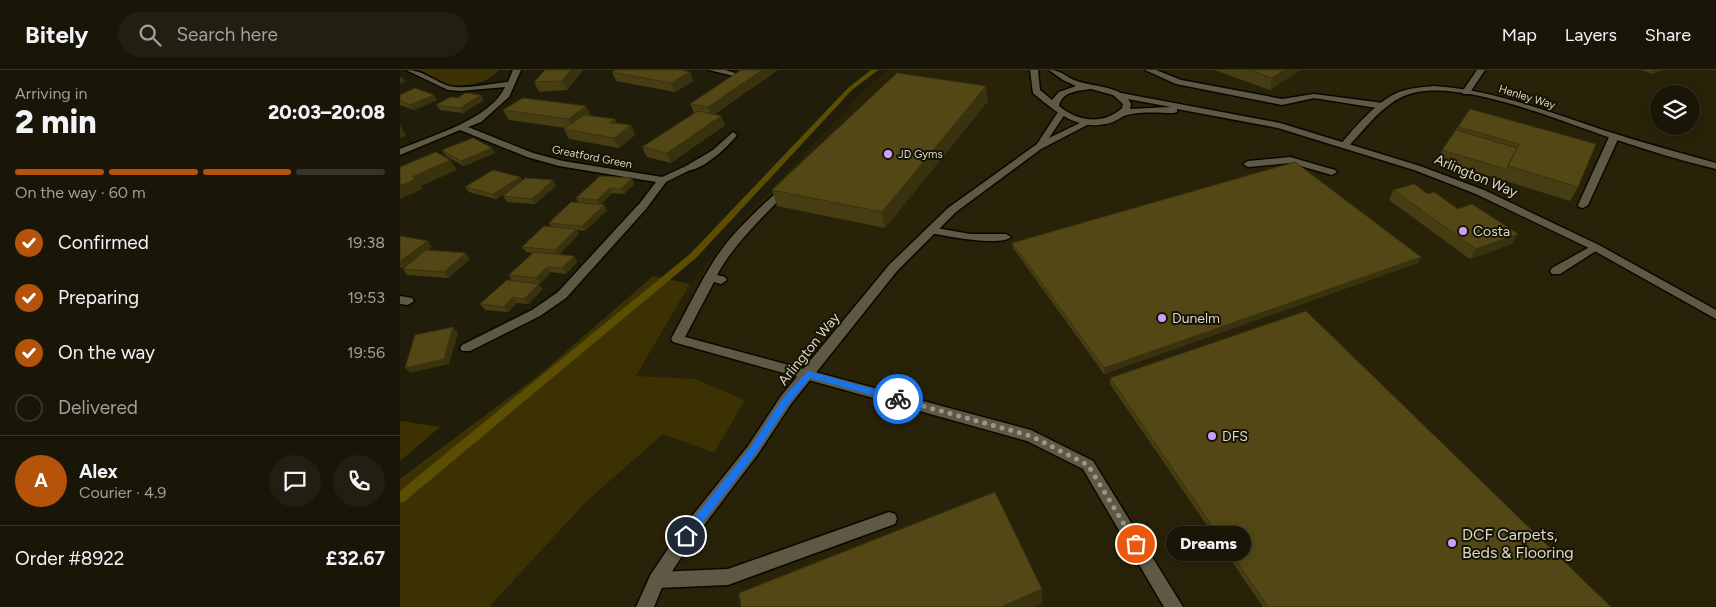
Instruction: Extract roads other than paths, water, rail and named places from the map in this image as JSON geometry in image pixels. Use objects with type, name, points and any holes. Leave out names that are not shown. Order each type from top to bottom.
[{"type":"street","points":[[410,70],[448,88],[460,89],[510,84]]},
{"type":"street","points":[[400,152],[462,128],[492,110],[506,96],[517,70]]},
{"type":"street","points":[[713,70],[742,72]]},
{"type":"street","name":"Arlington Way","points":[[1034,70],[1036,91],[1058,111],[1074,120],[1089,122],[1114,118],[1122,113],[1138,110],[1206,112]]},
{"type":"street","name":"Arlington Way","points":[[1053,70],[1070,81],[1089,87],[1106,89],[1120,95],[1280,126],[1417,168],[1480,192],[1595,247],[1716,315]]},
{"type":"street","points":[[1149,70],[1179,82],[1282,102],[1314,96],[1383,106]]},
{"type":"street","points":[[1466,92],[1481,70]]},
{"type":"street","points":[[730,80],[742,72]]},
{"type":"street","name":"Arlington Way","points":[[1038,147],[1053,128],[1058,111],[1055,101],[1059,96],[1077,88],[1089,87]]},
{"type":"street","name":"Henley Way","points":[[1345,145],[1390,99],[1412,91],[1452,89],[1501,100],[1716,166]]},
{"type":"street","points":[[1120,95],[1126,104],[1122,113]]},
{"type":"street","name":"Arlington Way","points":[[645,607],[657,580],[686,536],[753,450],[786,400],[893,268],[952,210],[1038,147],[1089,122]]},
{"type":"street","name":"Greatford Green","points":[[462,128],[530,155],[562,164],[663,180]]},
{"type":"street","points":[[466,348],[536,313],[562,295],[642,207],[663,180],[689,168],[716,152],[733,135]]},
{"type":"street","points":[[1583,205],[1614,136]]},
{"type":"street","points":[[1248,164],[1290,160],[1332,172]]},
{"type":"street","points":[[797,178],[749,232],[715,279],[677,339],[1031,436],[1088,465],[1174,607]]},
{"type":"street","points":[[931,230],[970,237],[1006,237]]},
{"type":"street","points":[[1556,271],[1595,247]]},
{"type":"street","points":[[657,580],[728,577],[889,519]]},
{"type":"waterway","points":[[400,498],[693,256],[850,89],[875,70]]},
{"type":"place","name":"JD Gyms","points":[[888,154]]},
{"type":"place","name":"Costa","points":[[1463,231]]},
{"type":"place","name":"Dunelm","points":[[1162,318]]},
{"type":"place","name":"DFS","points":[[1212,436]]},
{"type":"place","name":"DCF Carpets, Beds & Flooring","points":[[1452,543]]},
{"type":"place","name":"Dreams","points":[[1136,544]]}]
